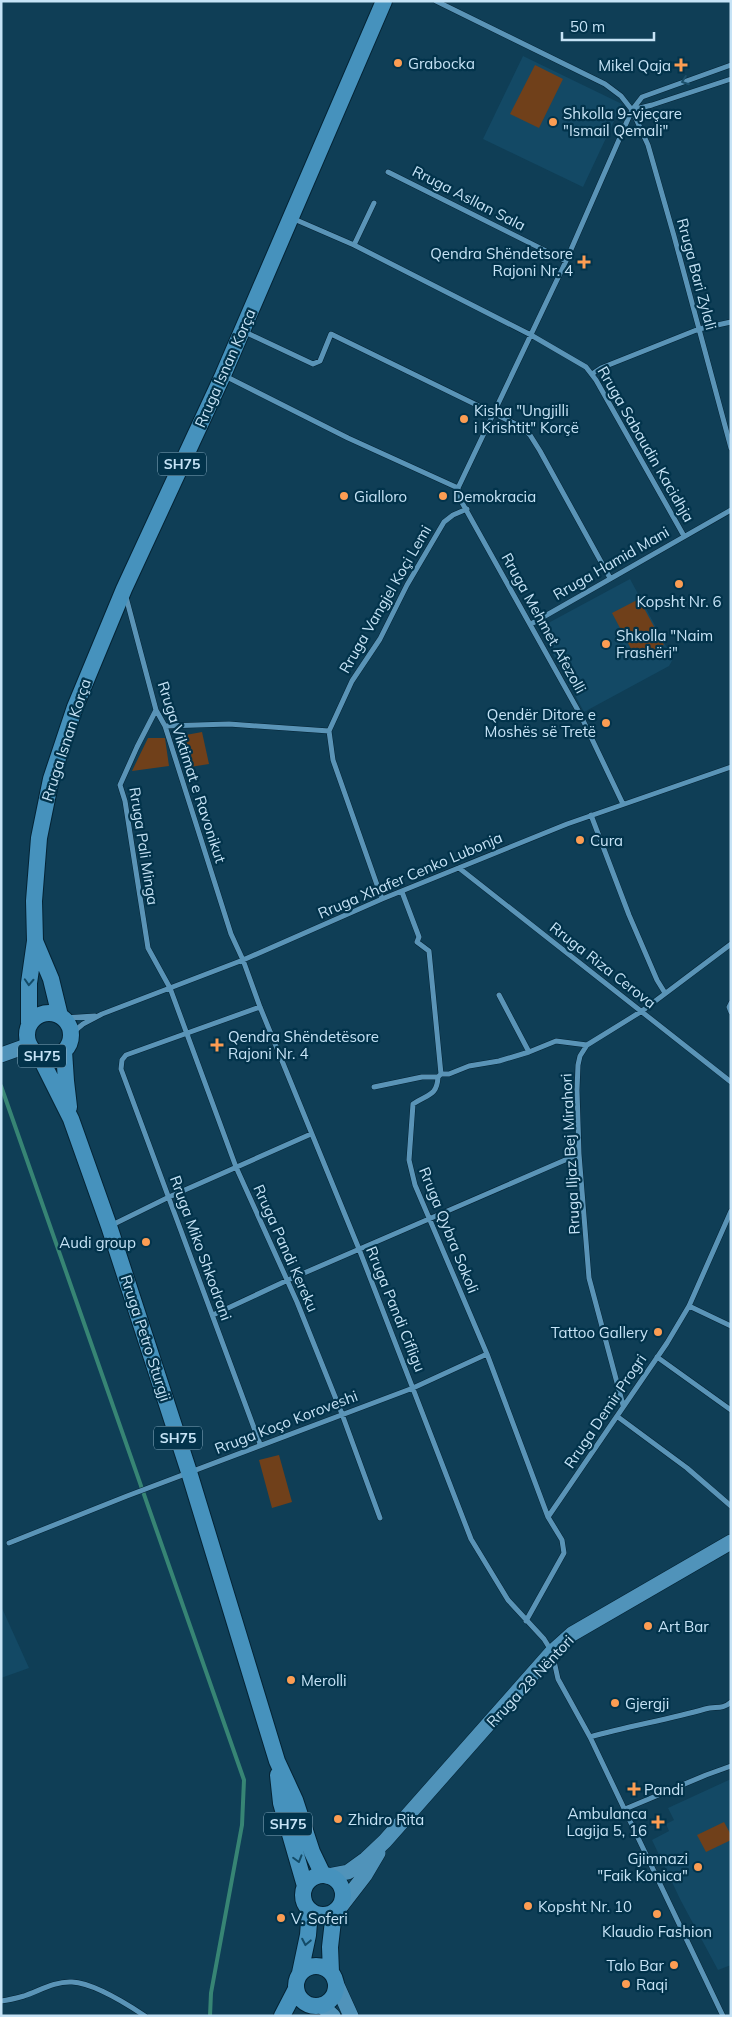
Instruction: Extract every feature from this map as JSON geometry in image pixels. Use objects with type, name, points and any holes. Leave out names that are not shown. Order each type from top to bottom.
[{"type":"main road","name":"Rruga Isnan Korça","points":[[30,1023],[29,983],[35,941],[36,866],[42,817],[51,779],[75,707],[124,589],[223,375],[384,1]]},
{"type":"main road","name":"Rruga Isnan Korça","points":[[35,941],[51,979],[62,1017]]},
{"type":"main road","name":"SH75","points":[[49,1012],[62,1017],[69,1025],[71,1034],[69,1043],[64,1051],[52,1057],[21,1051],[30,1023],[38,1015],[49,1012]]},
{"type":"main road","name":"Rruga Petro Sturgji","points":[[21,1051],[71,1119]]},
{"type":"main road","name":"Rruga Petro Sturgji","points":[[64,1051],[71,1119],[110,1226],[189,1472],[277,1761],[295,1800],[312,1852],[325,1876]]},
{"type":"main road","name":"Rruga 28 Nëntori","points":[[325,1876],[348,1872],[366,1859],[385,1841],[552,1652],[572,1634],[731,1542]]},
{"type":"main road","name":"Rruga Petro Sturgji","points":[[277,1761],[281,1803],[305,1886]]},
{"type":"main road","name":"Rruga 28 Nëntori","points":[[336,1911],[365,1875],[385,1841]]},
{"type":"main road","name":"SH75","points":[[325,1876],[335,1879],[342,1890],[342,1902],[336,1911],[330,1947],[333,1977]]},
{"type":"main road","points":[[305,1886],[311,1880],[325,1876]]},
{"type":"main road","name":"SH75","points":[[282,2016],[296,1989],[296,1980],[300,1973],[308,1935],[310,1910],[304,1899],[305,1886]]},
{"type":"main road","points":[[310,1910],[322,1915],[336,1911]]},
{"type":"main road","points":[[300,1973],[307,1968],[315,1966],[324,1967],[333,1977],[351,2016]]},
{"type":"main road","points":[[302,2016],[324,2009],[336,1990],[333,1977]]},
{"type":"main road","points":[[296,1989],[299,1997],[305,2003],[324,2009]]},
{"type":"street","name":"Rruga Bari Zylali","points":[[436,1],[605,84],[621,96],[632,110],[648,145],[731,448]]},
{"type":"street","points":[[466,509],[460,499],[458,488],[566,261],[632,110],[642,97],[731,65]]},
{"type":"street","points":[[632,110],[731,79]]},
{"type":"street","name":"Rruga Asllan Sala","points":[[388,172],[566,261]]},
{"type":"street","points":[[354,246],[374,203]]},
{"type":"street","name":"Rruga Sabaudin Kacidhja","points":[[291,217],[354,246],[531,335],[586,367],[592,374],[684,536]]},
{"type":"street","points":[[592,374],[602,368],[699,329],[731,322]]},
{"type":"street","points":[[242,331],[312,364],[320,361],[331,334],[522,427],[530,435],[610,578]]},
{"type":"street","points":[[223,375],[348,438],[458,488]]},
{"type":"street","name":"Rruga Mehmet Afezolli","points":[[466,509],[580,714],[623,804]]},
{"type":"street","name":"Rruga Vangjel Koçi Lemi","points":[[329,731],[352,681],[380,639],[407,585],[444,522],[466,509]]},
{"type":"street","name":"Rruga Hamid Mani","points":[[531,624],[731,510]]},
{"type":"street","name":"Rruga Viktimat e Ravonikut","points":[[124,589],[156,710],[166,726],[231,934],[243,960]]},
{"type":"street","name":"Rruga Pali Minga","points":[[156,710],[120,785],[125,801],[148,948],[170,988]]},
{"type":"street","points":[[166,726],[229,724],[329,731],[333,760],[382,899]]},
{"type":"street","name":"Rruga Xhafer Cenko Lubonja","points":[[71,1034],[83,1024],[102,1014],[243,960],[382,899],[592,815],[731,767]]},
{"type":"street","points":[[592,815],[629,915],[657,980],[665,993]]},
{"type":"street","name":"Rruga Riza Cerova","points":[[459,868],[731,1082]]},
{"type":"street","points":[[402,892],[419,937],[416,942],[429,951],[439,1075]]},
{"type":"street","points":[[374,1087],[422,1077],[449,1074],[469,1066],[499,1061],[529,1052],[556,1041],[588,1045],[642,1011],[731,944]]},
{"type":"street","name":"Rruga Pandi Cifligu","points":[[243,960],[260,1007],[414,1388],[471,1539],[508,1600],[544,1639],[552,1652]]},
{"type":"street","name":"Rruga Pandi Kereku","points":[[170,988],[236,1167],[288,1280],[342,1414],[380,1518]]},
{"type":"street","points":[[499,995],[529,1052]]},
{"type":"street","points":[[731,1003],[729,1007],[731,1012]]},
{"type":"street","points":[[187,1034],[260,1007]]},
{"type":"street","name":"Rruga Xhafer Cenko Lubonja","points":[[62,1017],[83,1018],[102,1014]]},
{"type":"street","name":"Rruga Miko Shkodrani","points":[[187,1034],[126,1055],[122,1060],[121,1069],[260,1444]]},
{"type":"street","name":"Rruga Iljaz Bej Mirahori","points":[[588,1045],[580,1056],[576,1090],[589,1278],[623,1405]]},
{"type":"street","name":"Rruga Qybra Sokoli","points":[[439,1075],[437,1087],[432,1094],[414,1104],[409,1160],[415,1185],[487,1354],[548,1517]]},
{"type":"street","points":[[110,1226],[169,1197],[311,1134]]},
{"type":"street","points":[[213,1315],[428,1218],[580,1154]]},
{"type":"street","name":"Rruga Demir Progri","points":[[548,1517],[618,1417],[623,1405],[657,1357],[689,1306],[731,1211]]},
{"type":"street","points":[[689,1306],[731,1326]]},
{"type":"street","name":"Rruga Koço Koroveshi","points":[[9,1543],[260,1444],[414,1388],[487,1354]]},
{"type":"street","points":[[657,1357],[731,1410]]},
{"type":"street","points":[[618,1417],[687,1468],[731,1506]]},
{"type":"street","points":[[526,1621],[564,1553],[562,1540],[548,1517]]},
{"type":"street","points":[[552,1652],[558,1679],[590,1737],[723,2016]]},
{"type":"street","points":[[590,1737],[676,1718],[709,1708],[723,1708],[731,1702]]},
{"type":"street","points":[[625,1809],[706,1774],[731,1766]]},
{"type":"street","points":[[1,2001],[49,1986],[71,1982],[83,1984],[115,1997],[145,2016]]},
{"type":"shaded area","name":"Shkolla 9-vjeçare \"Ismail Qemali\"","points":[[523,56],[622,104],[583,187],[483,139]]},
{"type":"shaded area","points":[[535,65],[563,79],[539,128],[510,114]]},
{"type":"shaded area","name":"Shkolla \"Naim Frashëri\"","points":[[630,579],[673,659],[669,666],[584,712],[539,628]]},
{"type":"shaded area","points":[[639,599],[664,645],[637,660],[612,613]]},
{"type":"shaded area","points":[[202,732],[209,764],[184,768],[175,737]]},
{"type":"shaded area","points":[[148,738],[165,738],[169,766],[132,771]]},
{"type":"shaded area","points":[[279,1455],[292,1502],[272,1508],[259,1460]]},
{"type":"shaded area","points":[[1,1606],[29,1668],[1,1678]]},
{"type":"shaded area","name":"Gjimnazi \"Faik Konica\"","points":[[731,1779],[731,1965],[718,1970],[680,1899],[652,1840],[669,1831],[666,1824],[674,1820],[668,1808]]},
{"type":"shaded area","points":[[724,1822],[731,1835],[731,1840],[706,1852],[697,1835]]},
{"type":"waterway","points":[[1,1086],[244,1780],[242,1825],[211,1993],[210,2016]]},
{"type":"place","name":"Grabocka","points":[[398,63]]},
{"type":"place","name":"Mikel Qaja","points":[[681,65]]},
{"type":"place","name":"Shkolla 9-vjeçare \"Ismail Qemali\"","points":[[553,122]]},
{"type":"place","name":"Qendra Shëndetsore Rajoni Nr. 4","points":[[584,262]]},
{"type":"place","name":"Kisha \"Ungjilli i Krishtit\" Korçë","points":[[464,419]]},
{"type":"place","name":"Gialloro","points":[[344,496]]},
{"type":"place","name":"Demokracia","points":[[443,496]]},
{"type":"place","name":"Kopsht Nr. 6","points":[[679,584]]},
{"type":"place","name":"Shkolla \"Naim Frashëri\"","points":[[606,644]]},
{"type":"place","name":"Qendër Ditore e Moshës së Tretë","points":[[606,723]]},
{"type":"place","name":"Cura","points":[[580,840]]},
{"type":"place","name":"Qendra Shëndetësore Rajoni Nr. 4","points":[[217,1045]]},
{"type":"place","name":"Audi group","points":[[146,1242]]},
{"type":"place","name":"Tattoo Gallery","points":[[658,1332]]},
{"type":"place","name":"Art Bar","points":[[648,1626]]},
{"type":"place","name":"Merolli","points":[[291,1680]]},
{"type":"place","name":"Gjergji","points":[[615,1703]]},
{"type":"place","name":"Pandi","points":[[634,1789]]},
{"type":"place","name":"Zhidro Rita","points":[[338,1819]]},
{"type":"place","name":"Ambulanca Lagija 5, 16","points":[[658,1822]]},
{"type":"place","name":"Gjimnazi \"Faik Konica\"","points":[[698,1867]]},
{"type":"place","name":"Kopsht Nr. 10","points":[[528,1906]]},
{"type":"place","name":"Klaudio Fashion","points":[[657,1914]]},
{"type":"place","name":"V. Soferi","points":[[281,1918]]},
{"type":"place","name":"Talo Bar","points":[[674,1965]]},
{"type":"place","name":"Raqi","points":[[626,1984]]}]
